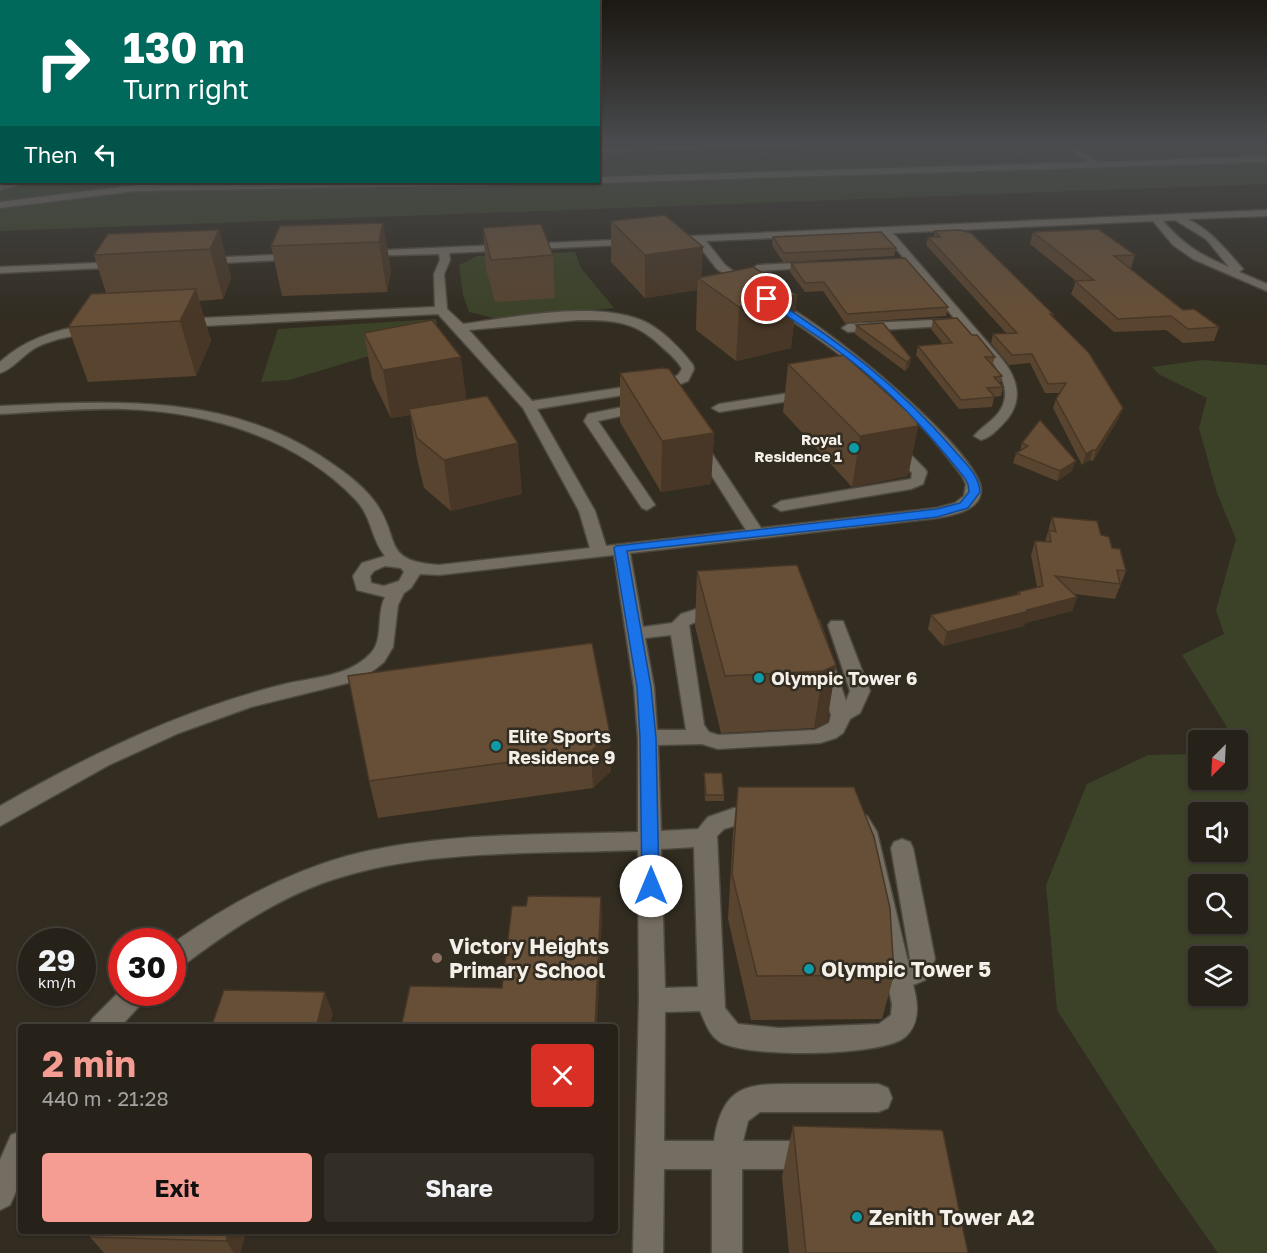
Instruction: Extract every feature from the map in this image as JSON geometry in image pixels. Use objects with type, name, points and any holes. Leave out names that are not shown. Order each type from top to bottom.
[{"type":"street","points":[[0,205],[41,201]]},
{"type":"street","points":[[0,213],[45,201]]},
{"type":"street","points":[[1158,220],[1175,217],[1267,213]]},
{"type":"street","points":[[1175,217],[1210,237],[1221,255],[1231,264],[1267,283]]},
{"type":"street","points":[[358,255],[885,230],[1267,218]]},
{"type":"street","points":[[1158,220],[1177,243],[1197,257],[1267,288]]},
{"type":"street","points":[[885,230],[905,261],[964,321],[1000,366],[1011,388],[1011,400],[1007,411],[981,436]]},
{"type":"street","points":[[699,239],[721,267],[756,292],[738,296]]},
{"type":"street","points":[[430,251],[431,261],[439,274]]},
{"type":"street","points":[[444,251],[445,260],[439,274],[441,310],[460,328],[529,406],[610,550],[635,634],[644,687],[648,738],[652,1000],[648,1253]]},
{"type":"street","points":[[191,262],[311,257]]},
{"type":"street","points":[[0,270],[131,264]]},
{"type":"street","points":[[758,268],[828,265]]},
{"type":"street","points":[[376,591],[404,575],[937,513],[964,506],[975,492],[974,484],[924,421],[857,360],[762,296]]},
{"type":"street","points":[[173,324],[441,310]]},
{"type":"street","points":[[460,328],[587,316],[626,318],[644,326],[687,365],[688,369],[683,378],[668,384],[529,406]]},
{"type":"street","points":[[848,328],[964,321]]},
{"type":"street","points":[[0,369],[18,352],[42,340],[103,327]]},
{"type":"street","points":[[719,408],[824,392]]},
{"type":"street","points":[[0,410],[111,405],[142,406],[198,415],[256,432],[309,456],[357,492],[376,516],[384,544],[404,575]]},
{"type":"street","points":[[647,506],[591,422],[593,417],[602,414],[660,407]]},
{"type":"street","points":[[900,424],[924,421]]},
{"type":"street","points":[[781,506],[918,481],[920,472],[883,435]]},
{"type":"street","points":[[694,437],[756,533]]},
{"type":"street","points":[[384,544],[376,563],[361,576],[363,586],[376,591],[388,608]]},
{"type":"street","points":[[376,563],[404,575]]},
{"type":"street","points":[[0,817],[80,770],[175,726],[281,692],[345,677],[363,668],[377,657],[386,645],[388,608],[404,575]]},
{"type":"street","points":[[648,738],[702,737],[718,742],[816,737],[827,735],[835,730],[840,723],[841,715],[810,621],[806,616],[790,610],[700,614],[686,618],[679,628],[694,726],[702,737]]},
{"type":"street","points":[[837,625],[860,691],[853,708],[841,715]]},
{"type":"street","points":[[635,634],[679,628]]},
{"type":"street","points":[[839,815],[859,822],[866,832],[899,979],[905,1016],[900,1026],[891,1033],[879,1036],[751,1040],[741,1038],[722,1027],[716,1018],[712,999],[705,838],[707,831],[718,821],[734,817],[839,815]]},
{"type":"street","points":[[186,949],[211,930],[266,897],[323,873],[380,857],[437,849],[705,838]]},
{"type":"street","points":[[899,979],[915,972],[923,959],[902,848]]},
{"type":"street","points":[[652,1000],[712,999]]},
{"type":"street","points":[[105,1024],[122,1006]]},
{"type":"street","points":[[727,1253],[729,1137],[735,1117],[746,1103],[755,1098],[878,1098]]},
{"type":"street","points":[[1,1186],[18,1151]]},
{"type":"street","points":[[649,1155],[842,1156]]},
{"type":"green space","points":[[0,201],[796,201],[0,231]]},
{"type":"green space","points":[[575,252],[581,268],[614,308],[498,319],[469,312],[463,295],[459,265],[477,256]]},
{"type":"green space","points":[[436,319],[439,335],[289,380],[261,382],[278,329]]},
{"type":"green space","points":[[1203,360],[1267,365],[1267,1253],[1218,1253],[1157,1166],[1057,1010],[1046,885],[1087,784],[1148,755],[1188,754],[1188,790],[1248,790],[1248,730],[1224,730],[1227,727],[1182,655],[1224,634],[1216,610],[1236,539],[1217,493],[1199,428],[1207,398],[1160,375],[1152,367]]},
{"type":"building","points":[[665,215],[703,247],[645,255],[611,221]]},
{"type":"building","points":[[383,223],[379,242],[271,246],[280,226]]},
{"type":"building","points":[[541,224],[553,255],[491,260],[483,228]]},
{"type":"building","points":[[1098,229],[1135,255],[1114,256],[1183,310],[1194,309],[1219,327],[1188,329],[1171,316],[1118,319],[1075,281],[1094,280],[1033,232]]},
{"type":"building","points":[[219,230],[210,249],[94,255],[108,234]]},
{"type":"building","points":[[960,230],[971,233],[1089,353],[1123,408],[1096,450],[1086,454],[1056,399],[1066,383],[1048,384],[1032,354],[1012,355],[993,334],[1017,333],[928,237],[940,237],[935,231]]},
{"type":"building","points":[[881,232],[896,248],[784,253],[773,237]]},
{"type":"building","points":[[905,258],[948,307],[847,314],[824,282],[805,283],[791,263]]},
{"type":"building","points":[[753,267],[797,295],[739,307],[698,278]]},
{"type":"building","points":[[196,289],[180,321],[68,327],[91,294]]},
{"type":"building","points":[[957,318],[972,335],[977,335],[995,357],[985,357],[1002,376],[994,377],[1003,387],[987,388],[995,397],[961,400],[918,346],[952,343],[933,320]]},
{"type":"building","points":[[432,320],[461,357],[383,370],[364,333]]},
{"type":"building","points":[[883,323],[911,358],[907,362],[856,325]]},
{"type":"building","points":[[844,355],[917,420],[918,426],[860,436],[788,364]]},
{"type":"building","points":[[669,369],[714,433],[662,441],[620,373]]},
{"type":"building","points":[[487,396],[518,443],[444,460],[417,438],[409,409]]},
{"type":"building","points":[[1040,420],[1076,461],[1060,471],[1016,453],[1028,446],[1022,443]]},
{"type":"building","points":[[1052,517],[1097,521],[1101,535],[1109,537],[1112,548],[1120,549],[1126,571],[1117,570],[1120,584],[1055,576],[1077,597],[947,632],[931,615],[1020,594],[1018,592],[1043,586],[1035,541],[1051,542],[1049,530],[1056,532]]},
{"type":"building","points":[[797,565],[836,665],[823,671],[725,676],[697,571]]},
{"type":"building","points":[[592,643],[610,734],[591,751],[369,781],[348,676]]},
{"type":"building","points":[[704,773],[722,773],[724,795],[706,795]]},
{"type":"building","name":"Olympic Tower 5","points":[[738,787],[854,787],[874,837],[890,908],[894,975],[757,976],[732,874]]},
{"type":"building","points":[[528,896],[601,897],[595,1024],[402,1024],[410,986],[502,988],[512,906],[526,906]]},
{"type":"building","points":[[224,990],[325,992],[317,1024],[212,1024]]},
{"type":"building","points":[[793,1126],[941,1130],[968,1253],[806,1253]]},
{"type":"building","points":[[91,1234],[228,1234],[226,1241],[90,1237]]},
{"type":"place","name":"Royal Residence 1","points":[[854,448]]},
{"type":"place","name":"Olympic Tower 6","points":[[759,678]]},
{"type":"place","name":"Elite Sports Residence 9","points":[[496,746]]},
{"type":"place","name":"Victory Heights Primary School","points":[[437,958]]},
{"type":"place","name":"Olympic Tower 5","points":[[809,969]]},
{"type":"place","name":"Zenith Tower A2","points":[[857,1217]]},
{"type":"route","points":[[651,886],[648,738],[644,687],[621,548],[937,513],[964,506],[975,492],[969,475],[924,421],[877,376],[826,338],[767,299]]}]
